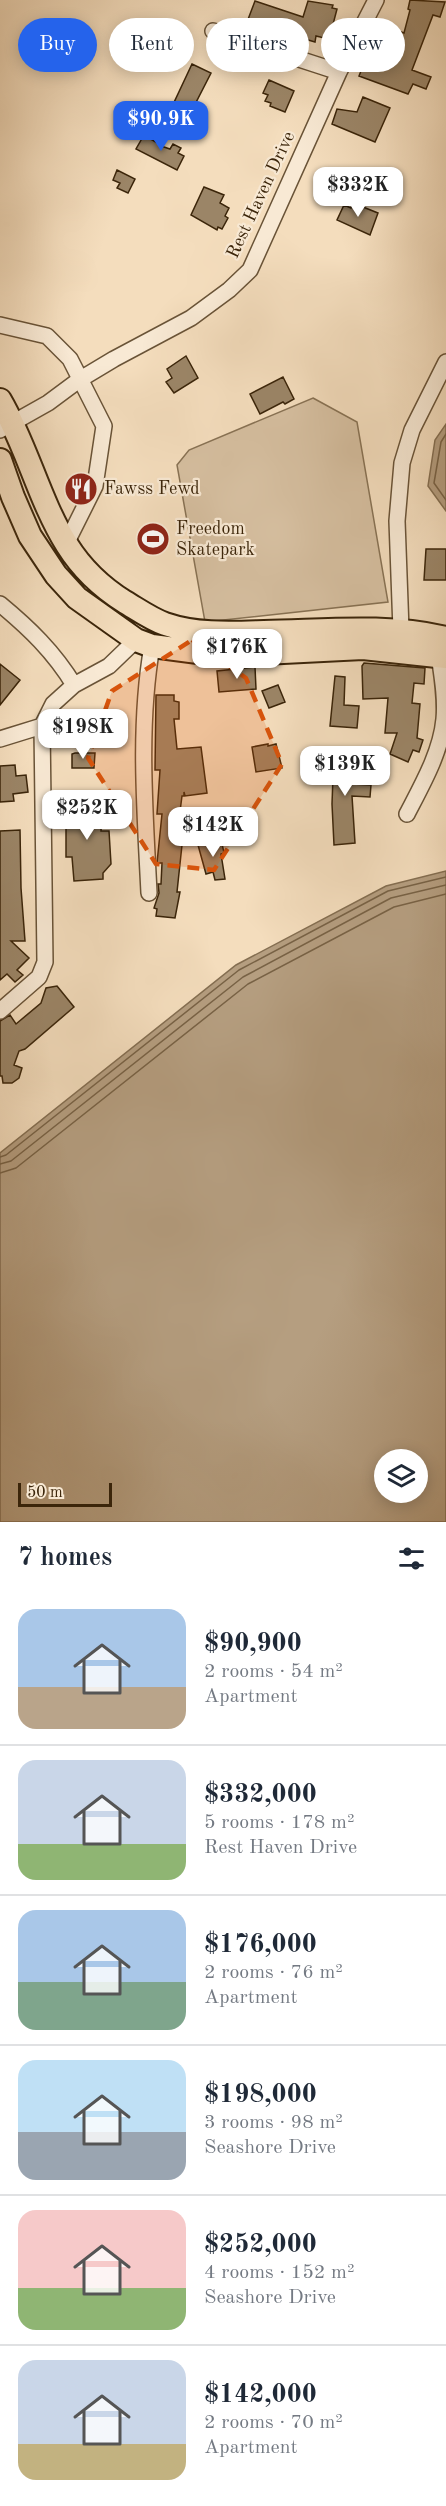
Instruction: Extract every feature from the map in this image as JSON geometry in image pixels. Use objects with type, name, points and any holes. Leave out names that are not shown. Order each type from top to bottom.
[{"type":"highway","points":[[0,400],[7,427],[38,484],[66,544],[84,569],[104,589],[163,623],[223,633],[356,628],[401,630],[444,650]]},
{"type":"highway","points":[[0,460],[30,536],[56,575],[77,598],[144,643],[221,655],[352,648],[444,650]]},
{"type":"street","name":"Rest Haven Drive","points":[[367,18],[376,0]]},
{"type":"street","name":"Rest Haven Drive","points":[[7,427],[48,404],[79,380],[191,318],[230,290],[250,270],[339,72]]},
{"type":"street","points":[[0,325],[47,336],[70,359],[104,426],[95,486],[66,544]]},
{"type":"street","points":[[401,630],[397,521],[402,463],[412,430],[446,362]]},
{"type":"street","points":[[0,604],[31,629],[60,663],[74,685]]},
{"type":"street","points":[[0,1011],[39,977],[45,962],[42,726],[53,704],[74,685],[144,643]]},
{"type":"street","points":[[144,643],[149,893]]},
{"type":"street","points":[[407,813],[429,772],[444,721],[444,650]]},
{"type":"street","points":[[0,739],[42,726]]},
{"type":"highlighted area","points":[[192,640],[246,678],[282,764],[214,870],[156,864],[88,758],[112,691]]},
{"type":"shaded area","points":[[313,398],[357,422],[388,602],[205,622],[177,465],[189,450]]},
{"type":"water","points":[[446,424],[446,511],[428,486],[435,440]]},
{"type":"water","points":[[446,871],[446,1522],[0,1522],[0,1153],[236,965],[386,886]]},
{"type":"building","points":[[410,0],[445,2],[440,17],[433,15],[412,70],[431,77],[426,89],[413,84],[408,94],[359,76],[361,72],[405,72],[405,29],[410,10],[408,9]]},
{"type":"building","points":[[255,1],[303,17],[308,1],[333,5],[332,8],[337,9],[335,18],[321,18],[321,37],[316,36],[315,42],[309,40],[309,18],[249,18]]},
{"type":"building","points":[[194,65],[211,73],[189,116],[182,113],[181,116],[170,111],[188,72],[194,72]]},
{"type":"building","points":[[269,80],[294,91],[285,112],[270,106],[271,103],[265,101],[268,95],[263,93]]},
{"type":"building","points":[[363,97],[390,108],[375,142],[332,124],[337,109],[357,112]]},
{"type":"building","points":[[144,135],[164,147],[170,149],[173,144],[181,148],[178,153],[184,156],[177,170],[136,149]]},
{"type":"building","points":[[117,170],[135,179],[128,193],[117,188],[120,183],[113,180]]},
{"type":"building","points":[[204,187],[224,195],[220,203],[229,208],[225,216],[228,218],[222,229],[218,227],[217,230],[191,215]]},
{"type":"building","points":[[353,203],[378,213],[370,235],[337,220],[344,205],[351,208]]},
{"type":"building","points":[[186,356],[198,378],[174,393],[166,382],[172,378],[167,369]]},
{"type":"building","points":[[283,377],[294,399],[260,414],[250,394]]},
{"type":"building","points":[[426,549],[446,549],[446,580],[424,580]]},
{"type":"building","points":[[364,663],[425,668],[424,684],[414,683],[412,703],[420,704],[417,738],[423,740],[419,752],[413,750],[408,762],[390,754],[397,733],[385,733],[388,698],[363,699],[362,666]]},
{"type":"building","points":[[0,664],[20,680],[0,705]]},
{"type":"building","points":[[255,667],[256,689],[219,692],[217,671]]},
{"type":"building","points":[[335,676],[345,677],[344,705],[359,706],[357,728],[330,726]]},
{"type":"building","points":[[278,685],[285,702],[269,708],[262,691]]},
{"type":"building","points":[[156,695],[174,695],[174,701],[179,702],[179,719],[174,719],[177,749],[201,747],[207,793],[185,796],[184,792],[182,796],[177,835],[179,845],[182,845],[177,892],[180,892],[175,918],[156,916],[157,909],[154,908],[159,893],[158,884],[161,884],[162,863],[157,863],[162,814],[157,814],[160,770],[155,770]]},
{"type":"building","points":[[268,744],[268,746],[276,744],[282,768],[256,772],[252,747]]},
{"type":"building","points":[[334,750],[356,751],[355,763],[352,763],[352,784],[371,785],[370,797],[352,796],[355,843],[334,845],[332,804]]},
{"type":"building","points":[[95,753],[94,768],[72,768],[72,754]]},
{"type":"building","points":[[15,765],[16,776],[26,775],[28,792],[13,794],[14,801],[0,802],[0,766]]},
{"type":"building","points":[[66,803],[102,804],[101,831],[109,831],[111,864],[103,873],[103,879],[74,881],[72,857],[66,857]]},
{"type":"building","points":[[20,830],[25,941],[11,941],[29,958],[17,970],[23,975],[15,982],[7,974],[0,980],[0,831]]},
{"type":"building","points":[[221,839],[225,879],[215,880],[213,872],[206,874],[198,845]]},
{"type":"building","points":[[57,986],[74,1007],[25,1049],[19,1051],[14,1065],[22,1068],[19,1078],[12,1083],[3,1083],[2,1076],[0,1076],[0,1021],[10,1015],[16,1024],[41,1003],[46,988]]},
{"type":"place","name":"Fawss Fewd","points":[[81,489]]},
{"type":"place","name":"Freedom Skatepark","points":[[153,539]]}]
